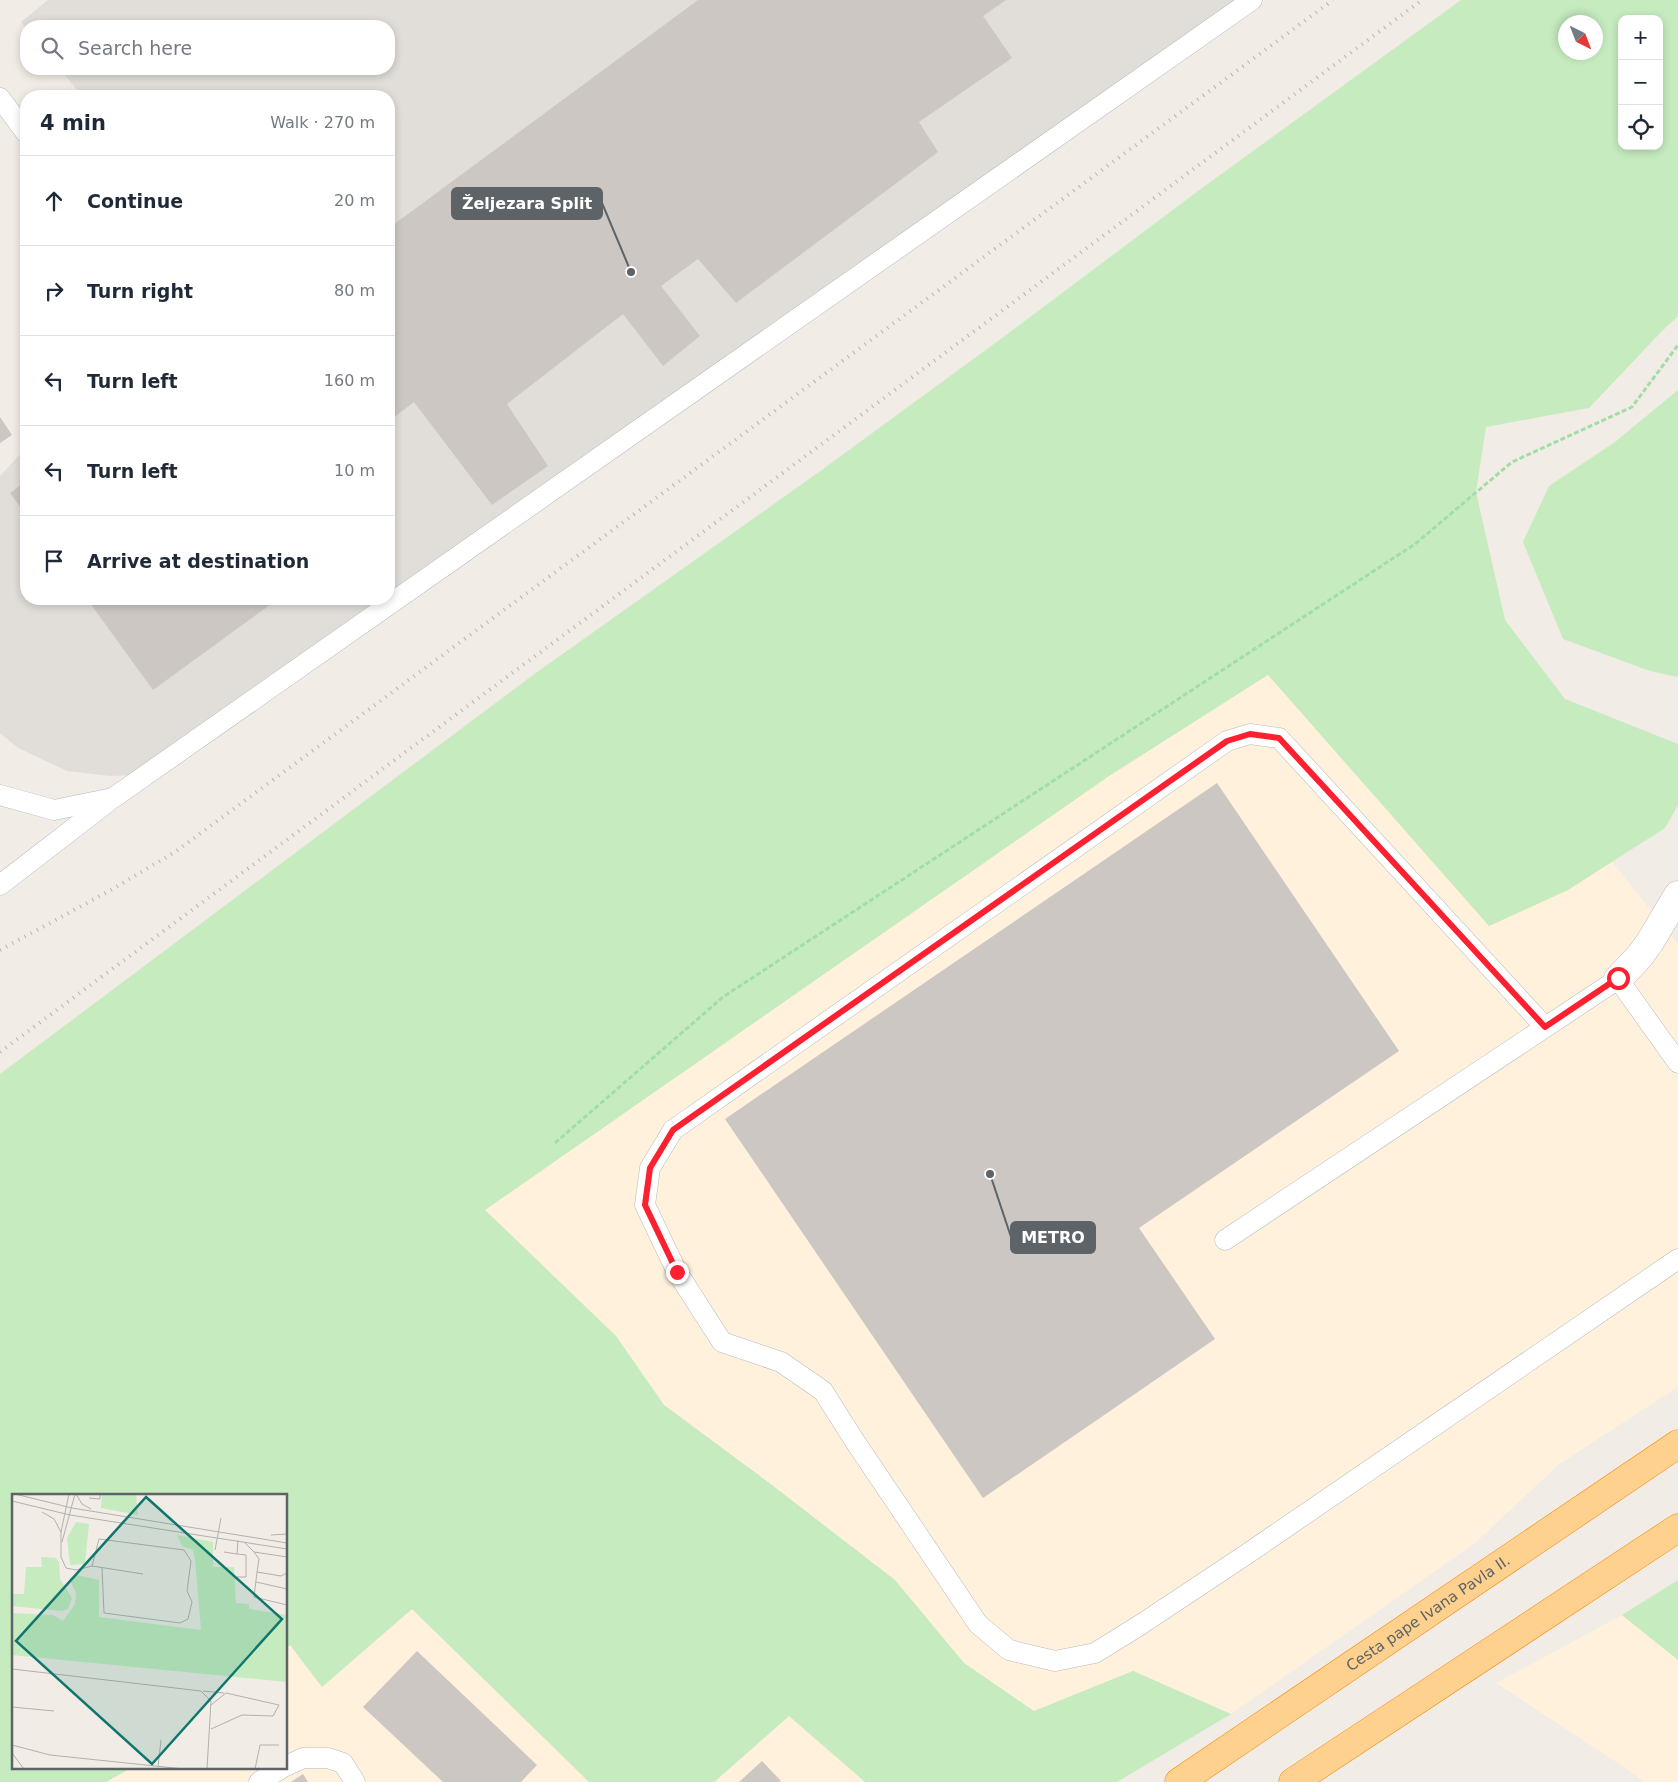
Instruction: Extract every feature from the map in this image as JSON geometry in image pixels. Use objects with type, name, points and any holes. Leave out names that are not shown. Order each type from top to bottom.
[{"type":"highway","name":"Cesta pape Ivana Pavla II.","points":[[1179,1782],[1678,1444]]},
{"type":"highway","points":[[1293,1782],[1678,1528]]},
{"type":"street","points":[[1618,978],[1639,957],[1650,942],[1678,895]]},
{"type":"lane","points":[[395,600],[1252,0]]},
{"type":"lane","points":[[0,98],[20,125]]},
{"type":"lane","points":[[0,885],[113,798],[388,605]]},
{"type":"lane","points":[[1545,1027],[1279,738],[1250,734],[1227,741],[673,1130],[650,1168],[645,1205],[677,1272],[722,1342],[781,1362],[824,1390],[854,1440],[978,1624],[1009,1650],[1055,1661],[1095,1653],[1140,1625],[1678,1259]]},
{"type":"lane","points":[[0,795],[54,810],[113,798]]},
{"type":"lane","points":[[1225,1240],[1618,978],[1678,1064]]},
{"type":"lane","points":[[288,1765],[303,1758],[328,1758],[343,1763],[355,1782]]},
{"type":"lane","points":[[259,1782],[279,1770]]},
{"type":"path","points":[[554,1143],[723,997],[1415,544],[1512,462],[1632,407],[1678,346]]},
{"type":"shaded area","points":[[48,0],[1259,0],[163,774],[110,776],[67,771],[18,748],[0,733],[0,476],[20,454],[20,605],[395,605],[395,90],[77,90],[65,75],[395,75],[395,20],[23,20]]},
{"type":"shaded area","points":[[1268,674],[1489,926],[1568,890],[1612,862],[1678,944],[1678,1387],[1558,1465],[1474,1544],[1231,1714],[1133,1671],[1034,1711],[964,1663],[895,1580],[664,1405],[616,1336],[485,1210],[1109,776]]},
{"type":"shaded area","points":[[412,1609],[589,1782],[106,1782],[127,1770],[288,1770],[288,1646],[290,1644],[322,1687]]},
{"type":"shaded area","points":[[1622,1615],[1678,1660],[1678,1782],[1644,1782],[1496,1683]]},
{"type":"shaded area","points":[[789,1716],[865,1782],[715,1782]]},
{"type":"green space","points":[[1461,0],[1678,0],[1678,316],[1589,408],[1486,427],[1476,492],[1505,620],[1565,699],[1678,744],[1678,805],[1665,828],[1568,890],[1489,926],[1268,675],[1109,776],[485,1210],[616,1336],[664,1405],[895,1580],[964,1663],[1034,1711],[1133,1671],[1231,1714],[1117,1782],[865,1782],[789,1716],[714,1782],[589,1782],[412,1609],[322,1687],[290,1645],[288,1646],[288,1494],[12,1494],[12,1770],[127,1770],[106,1782],[0,1782],[0,1074],[533,675],[819,472],[1198,191]]},
{"type":"green space","points":[[1678,390],[1678,677],[1650,671],[1563,639],[1523,542],[1549,486],[1615,442]]},
{"type":"green space","points":[[1678,1580],[1678,1660],[1622,1615]]},
{"type":"building","points":[[698,0],[1006,0],[983,16],[1012,58],[919,122],[938,152],[736,303],[698,259],[661,286],[700,336],[663,366],[623,314],[507,404],[548,466],[492,505],[414,402],[395,416],[395,224]]},
{"type":"building","points":[[0,417],[12,435],[0,443]]},
{"type":"building","points":[[20,486],[20,507],[10,493]]},
{"type":"building","points":[[91,605],[270,605],[153,690]]},
{"type":"building","points":[[1217,783],[1399,1051],[1139,1228],[1215,1339],[983,1498],[725,1119]]},
{"type":"building","points":[[417,1651],[537,1765],[521,1782],[443,1782],[363,1707]]},
{"type":"building","points":[[762,1761],[781,1781],[739,1782]]},
{"type":"building","points":[[303,1774],[308,1782],[291,1782]]},
{"type":"railway","points":[[0,950],[111,890],[175,852],[1333,0]]},
{"type":"railway","points":[[0,1052],[1422,0]]},
{"type":"place","name":"Željezara Split","points":[[631,272]]},
{"type":"place","name":"METRO","points":[[990,1174]]},
{"type":"route","points":[[677,1272],[645,1205],[650,1168],[673,1130],[1227,741],[1250,734],[1279,738],[1545,1027],[1618,978]]}]
